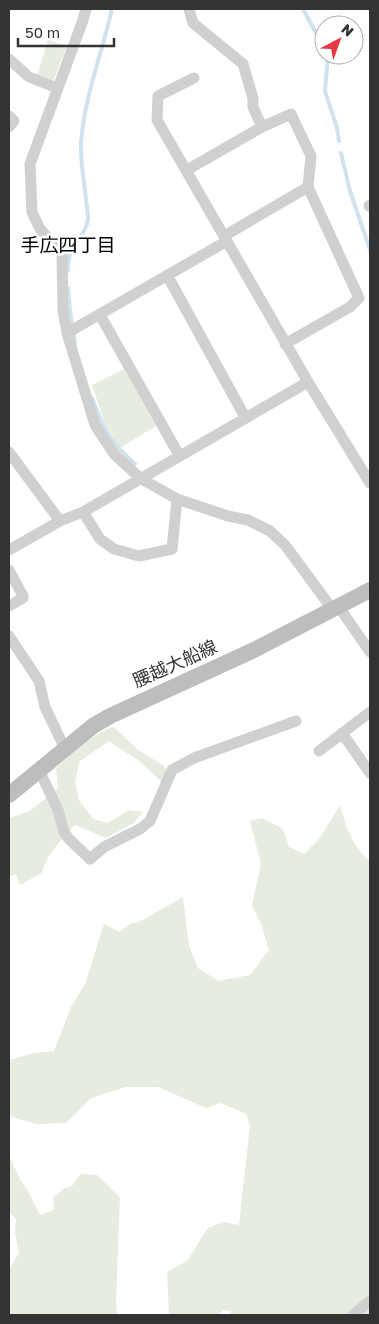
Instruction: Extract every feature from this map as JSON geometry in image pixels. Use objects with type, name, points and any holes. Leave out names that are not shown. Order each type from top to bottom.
[{"type":"main road","name":"腰越大船線","points":[[9,795],[93,726],[110,716],[254,650],[370,590]]},
{"type":"street","points":[[86,9],[30,164],[32,212],[40,229],[62,254],[63,310],[67,333],[95,425],[114,454],[140,478],[177,499],[228,516],[248,520],[270,531],[285,545],[370,652]]},
{"type":"street","points":[[189,9],[193,23],[243,64],[253,98],[253,107],[262,127]]},
{"type":"street","points":[[9,59],[29,76],[57,88]]},
{"type":"street","points":[[194,78],[158,96],[157,120],[285,344],[370,483]]},
{"type":"street","points":[[187,170],[262,127],[292,114],[311,156],[308,187],[359,298],[350,308],[285,344]]},
{"type":"street","points":[[9,116],[14,121],[9,127]]},
{"type":"street","points":[[67,333],[167,275],[308,187]]},
{"type":"street","points":[[167,275],[245,418]]},
{"type":"street","points":[[100,314],[179,455]]},
{"type":"street","points":[[9,550],[60,521],[83,512],[308,382]]},
{"type":"street","points":[[9,452],[60,521]]},
{"type":"street","points":[[83,512],[100,539],[114,549],[139,556],[172,549],[177,499]]},
{"type":"street","points":[[9,570],[23,596],[23,598],[9,606]]},
{"type":"street","points":[[9,636],[38,681],[45,707],[65,749]]},
{"type":"street","points":[[319,751],[370,712]]},
{"type":"street","points":[[39,770],[58,810],[64,832],[90,859],[104,847],[140,829],[150,821],[172,770],[194,758],[296,721]]},
{"type":"street","points":[[342,733],[370,773]]},
{"type":"street","points":[[352,1315],[370,1301]]},
{"type":"shaded area","points":[[48,40],[67,46],[53,81],[37,75]]},
{"type":"shaded area","points":[[124,369],[156,426],[120,448],[105,424],[92,385]]},
{"type":"shaded area","points":[[114,727],[137,749],[164,766],[167,772],[163,783],[139,761],[109,741],[79,762],[75,782],[79,800],[93,819],[108,823],[129,810],[143,812],[134,823],[106,838],[75,825],[51,853],[42,873],[20,885],[16,874],[9,877],[9,818],[30,811],[58,788],[56,768],[99,733]]},
{"type":"shaded area","points":[[340,805],[350,836],[370,862],[370,1315],[231,1315],[230,1311],[223,1310],[219,1315],[169,1315],[167,1272],[187,1261],[208,1228],[223,1222],[239,1225],[250,1125],[246,1114],[221,1103],[206,1108],[158,1087],[126,1087],[91,1098],[66,1123],[36,1124],[9,1116],[9,1060],[34,1053],[54,1051],[71,1007],[85,984],[104,924],[119,932],[132,923],[137,923],[183,897],[189,946],[198,968],[218,981],[250,975],[269,950],[261,924],[252,905],[261,864],[250,821],[262,818],[283,829],[289,847],[304,854],[320,838]]},
{"type":"shaded area","points":[[9,1156],[40,1215],[54,1210],[53,1198],[65,1188],[72,1186],[80,1174],[97,1175],[120,1197],[117,1315],[9,1315],[9,1269],[19,1253],[15,1232],[16,1219],[9,1211]]},
{"type":"waterway","points":[[68,271],[70,254],[84,231],[88,220],[81,144],[89,92],[112,9]]},
{"type":"waterway","points":[[303,9],[314,29]]},
{"type":"waterway","points":[[327,65],[325,91],[337,128],[339,141]]},
{"type":"waterway","points":[[341,153],[350,191],[370,250]]},
{"type":"waterway","points":[[68,288],[75,343]]},
{"type":"waterway","points":[[92,398],[108,434],[135,464]]},
{"type":"district","name":"手広四丁目","points":[[68,245]]}]
